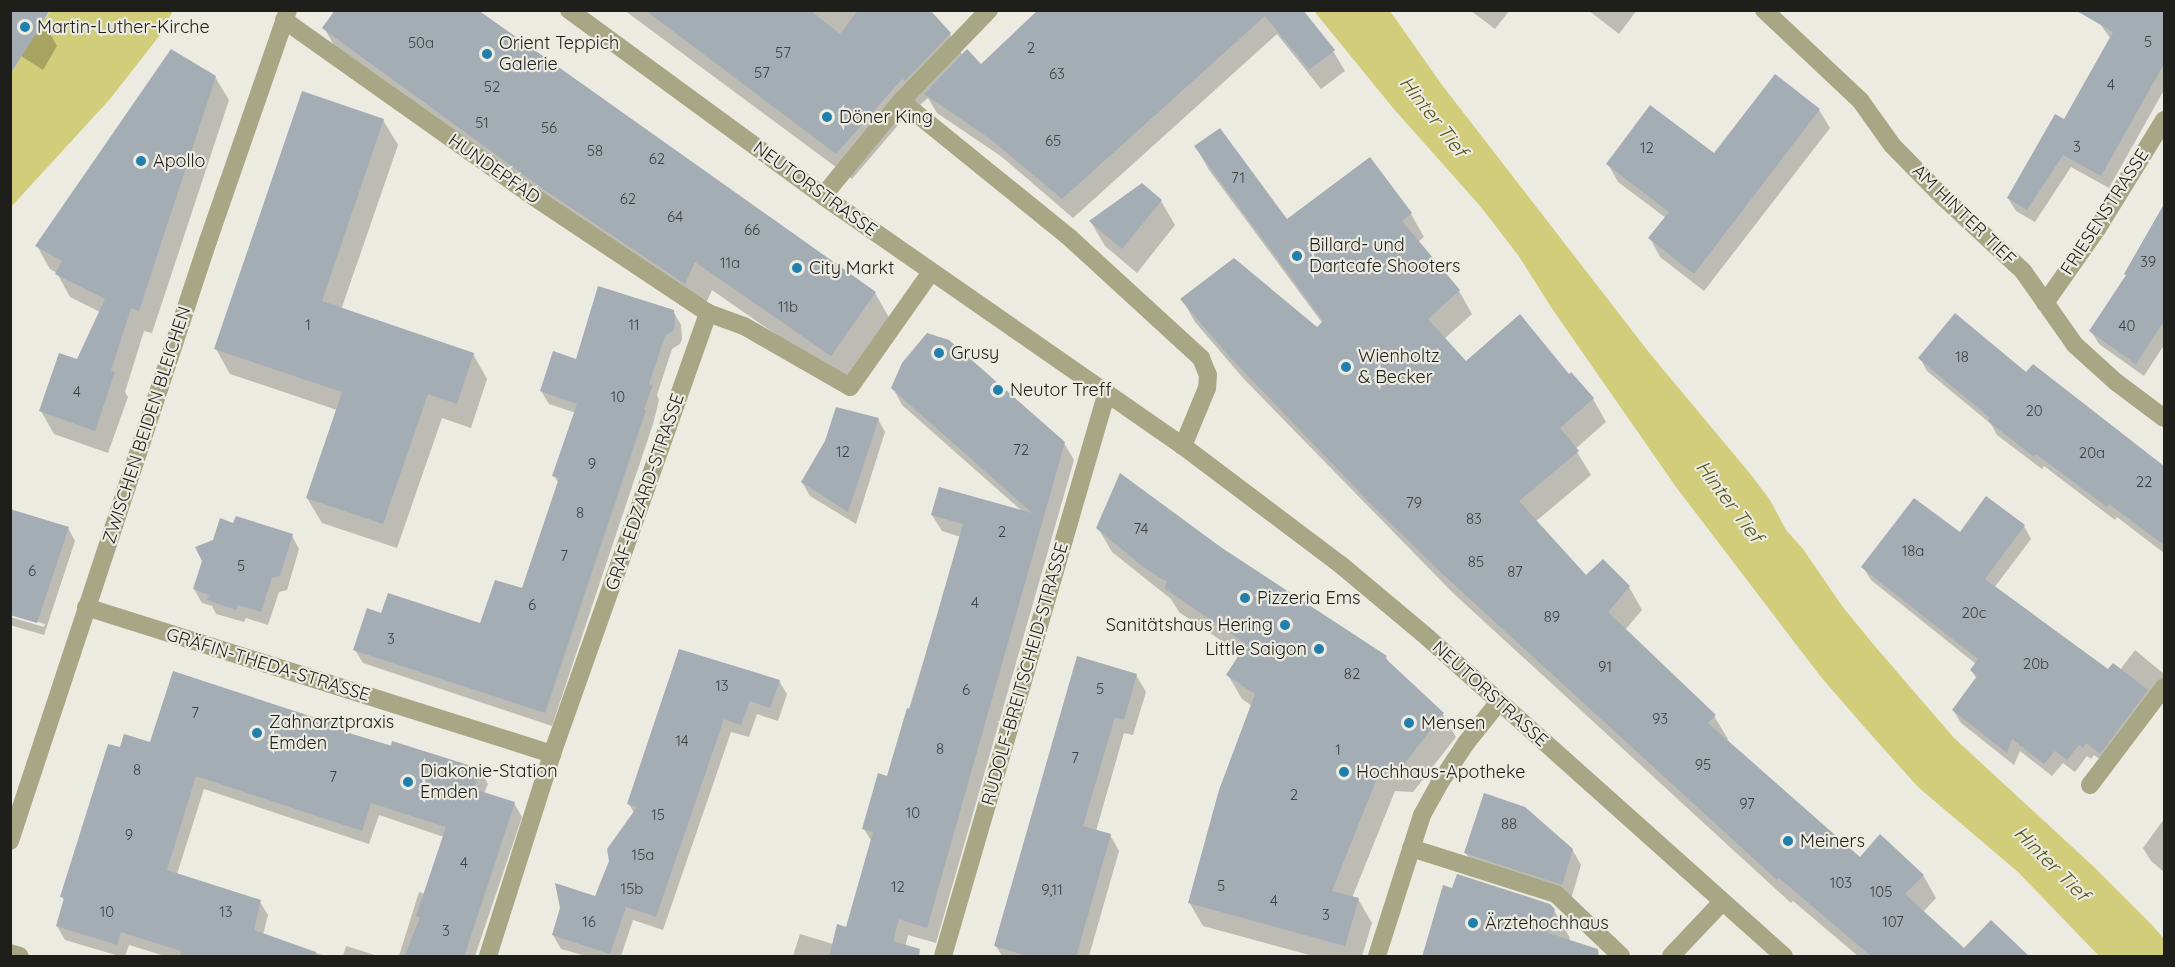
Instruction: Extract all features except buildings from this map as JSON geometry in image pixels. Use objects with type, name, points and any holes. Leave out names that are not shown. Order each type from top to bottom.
[{"type":"street","name":"NEUTORSTRASSE","points":[[569,10],[823,196],[1107,392],[1341,565],[1784,957]]},
{"type":"street","name":"AM HINTER TIEF","points":[[1764,10],[1860,100],[1892,145],[1942,196],[2023,271],[2074,345],[2116,382],[2164,418]]},
{"type":"street","points":[[823,196],[901,101],[977,14]]},
{"type":"street","name":"HUNDEPFAD","points":[[286,15],[528,193],[708,313]]},
{"type":"street","name":"ZWISCHEN BEIDEN BLEICHEN","points":[[10,841],[86,607],[286,15]]},
{"type":"street","points":[[901,101],[1070,238],[1201,358],[1208,375],[1207,388],[1183,447]]},
{"type":"street","name":"FRIESENSTRASSE","points":[[2045,303],[2097,229],[2164,120]]},
{"type":"street","points":[[708,313],[753,330],[850,387],[931,272]]},
{"type":"street","name":"GRAF-EDZARD-STRASSE","points":[[488,957],[552,754],[708,313]]},
{"type":"street","name":"RUDOLF-BREITSCHEID-STRASSE","points":[[943,957],[1107,392]]},
{"type":"street","name":"GRÄFIN-THEDA-STRASSE","points":[[86,607],[552,754]]},
{"type":"street","points":[[2090,785],[2164,687]]},
{"type":"street","points":[[1377,957],[1422,815],[1438,784],[1498,702]]},
{"type":"street","points":[[1411,848],[1556,894],[1620,957]]},
{"type":"street","points":[[1671,957],[1722,902]]},
{"type":"street","points":[[10,953],[20,957]]},
{"type":"water","points":[[50,11],[173,11],[160,35],[110,99],[11,207],[11,73]]},
{"type":"water","name":"Hinter Tief","points":[[1314,11],[1390,11],[1442,85],[1651,355],[1752,476],[1770,500],[1786,530],[1803,549],[1842,606],[1873,644],[1954,738],[2094,867],[2152,925],[2164,939],[2164,956],[2099,956],[2018,872],[1918,787],[1821,677],[1676,487],[1553,310],[1518,255],[1481,207],[1393,108]]},
{"type":"place","name":"Martin-Luther-Kirche","points":[[25,27]]},
{"type":"place","name":"Orient Teppich Galerie","points":[[487,54]]},
{"type":"place","name":"Döner King","points":[[827,117]]},
{"type":"place","name":"Apollo","points":[[141,161]]},
{"type":"place","name":"Billard- und Dartcafe Shooters","points":[[1297,256]]},
{"type":"place","name":"City Markt","points":[[797,268]]},
{"type":"place","name":"Grusy","points":[[939,353]]},
{"type":"place","name":"Wienholtz & Becker","points":[[1346,367]]},
{"type":"place","name":"Neutor Treff","points":[[998,390]]},
{"type":"place","name":"Pizzeria Ems","points":[[1245,598]]},
{"type":"place","name":"Sanitätshaus Hering","points":[[1285,625]]},
{"type":"place","name":"Little Saigon","points":[[1319,649]]},
{"type":"place","name":"Mensen","points":[[1409,723]]},
{"type":"place","name":"Zahnarztpraxis Emden","points":[[257,733]]},
{"type":"place","name":"Hochhaus-Apotheke","points":[[1344,772]]},
{"type":"place","name":"Diakonie-Station Emden","points":[[408,782]]},
{"type":"place","name":"Meiners","points":[[1788,841]]},
{"type":"place","name":"Ärztehochhaus","points":[[1473,923]]}]
